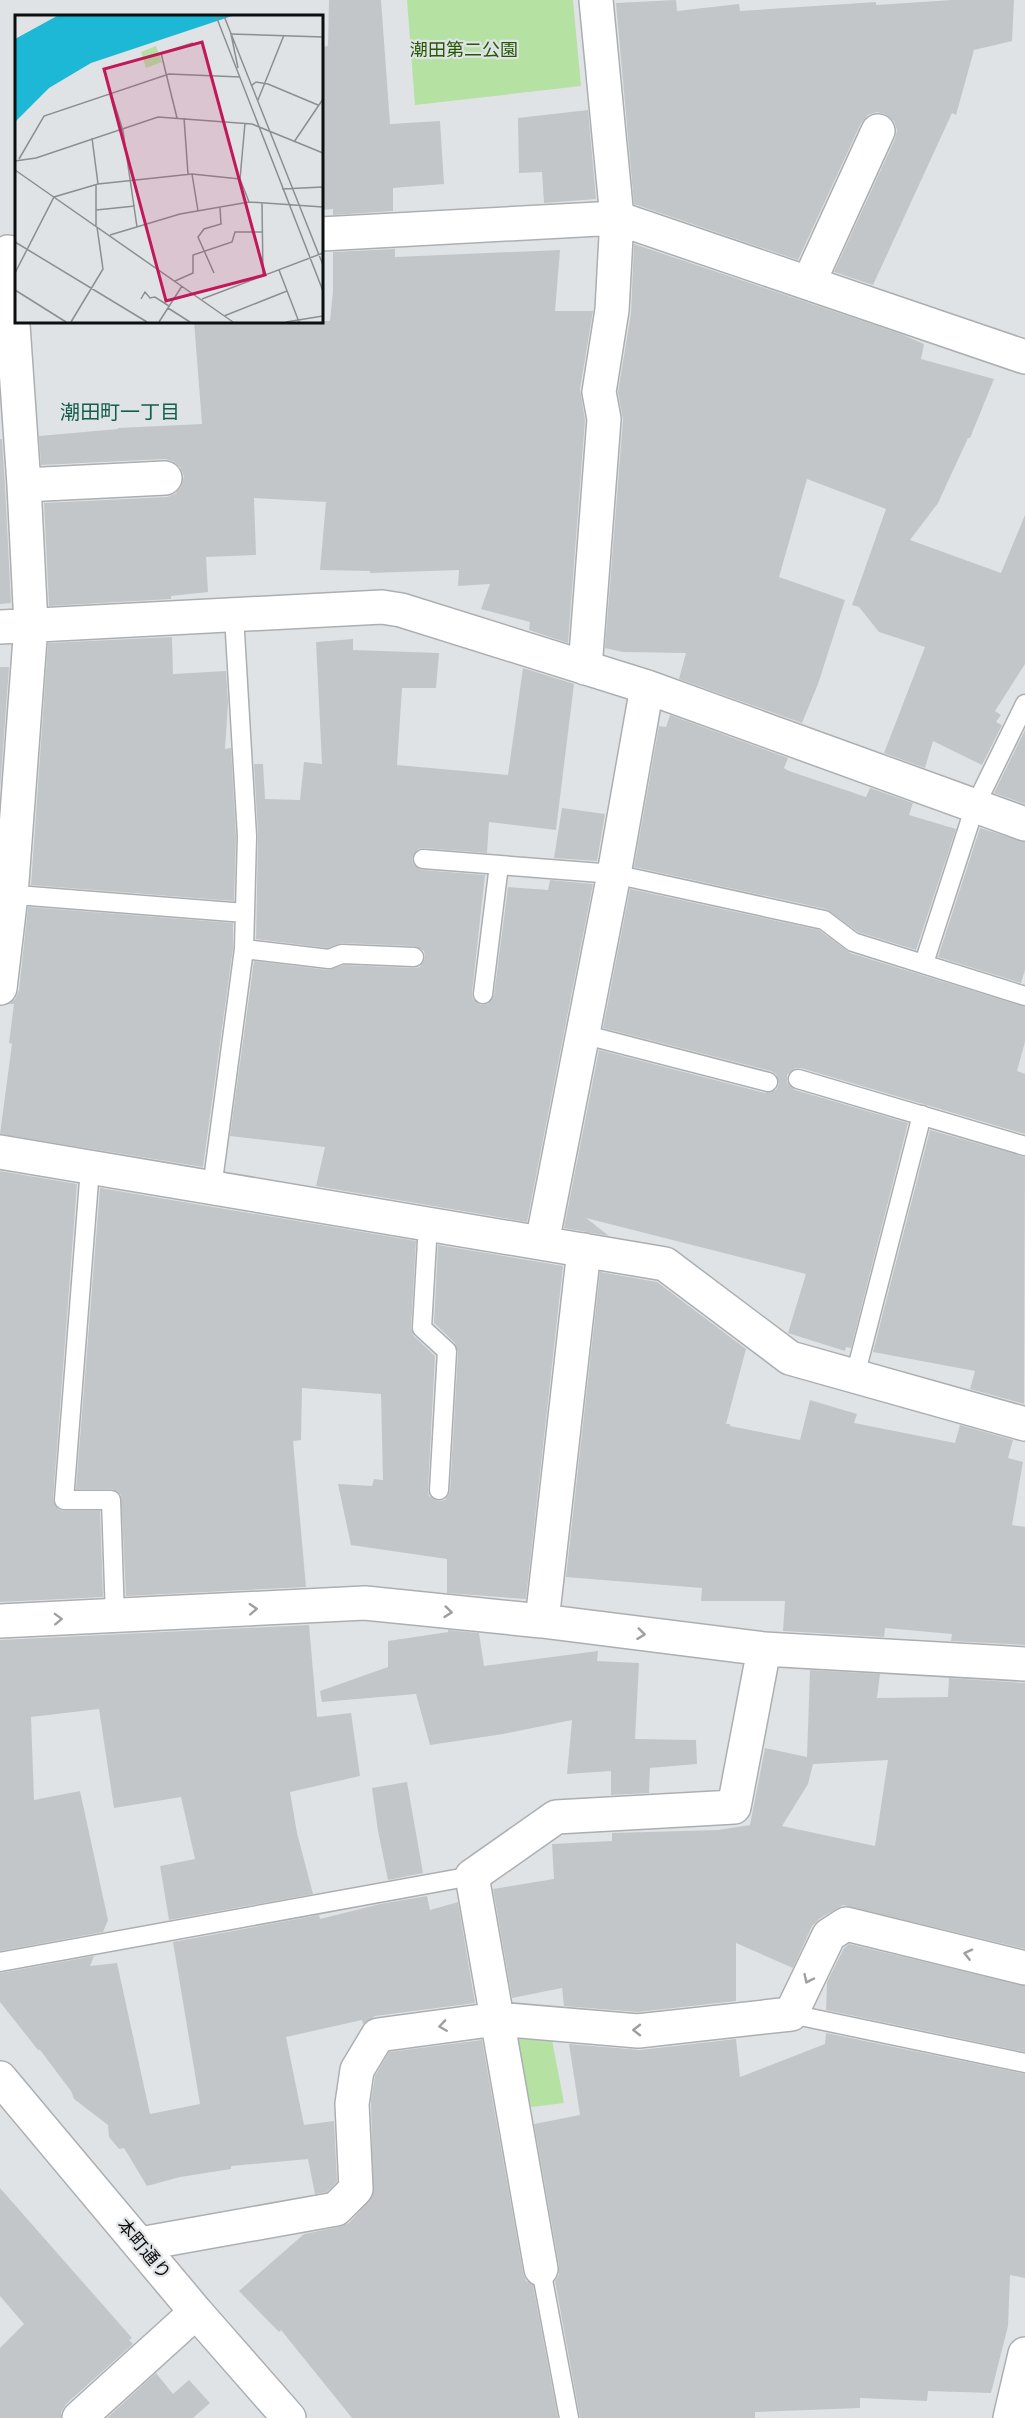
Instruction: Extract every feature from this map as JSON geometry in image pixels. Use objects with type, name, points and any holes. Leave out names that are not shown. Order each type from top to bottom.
[{"type":"street","points":[[585,668],[604,419],[599,392],[612,310],[617,218],[596,0]]},
{"type":"street","points":[[809,282],[878,131]]},
{"type":"street","points":[[322,234],[617,218],[1025,357]]},
{"type":"street","points":[[0,988],[6,895],[15,626],[24,485],[8,252]]},
{"type":"street","points":[[24,485],[165,478]]},
{"type":"street","points":[[15,626],[382,607],[401,610],[647,687],[1025,824]]},
{"type":"street","points":[[542,1243],[614,874],[647,687]]},
{"type":"street","points":[[0,1152],[665,1264],[790,1358],[1025,1424]]},
{"type":"street","points":[[542,1621],[584,1250]]},
{"type":"street","points":[[0,1621],[365,1603],[542,1621],[764,1649],[1025,1664]]},
{"type":"street","points":[[542,2269],[472,1876],[556,1817],[734,1807],[764,1649]]},
{"type":"street","points":[[141,2244],[336,2209],[356,2189],[352,2104],[357,2070],[378,2035],[497,2019],[638,2031],[791,2014],[829,1935],[846,1924],[1025,1968]]},
{"type":"street","name":"本町通り","points":[[0,2078],[196,2312],[289,2418]]},
{"type":"street","points":[[80,2418],[196,2312]]},
{"type":"street","points":[[1010,2418],[1025,2354]]},
{"type":"lane","points":[[212,1188],[244,949],[247,836],[234,616]]},
{"type":"lane","points":[[924,963],[975,806],[1025,704]]},
{"type":"lane","points":[[423,859],[614,874],[824,920],[854,942],[1025,996]]},
{"type":"lane","points":[[483,994],[499,865]]},
{"type":"lane","points":[[6,895],[245,913]]},
{"type":"lane","points":[[244,949],[329,959],[342,954],[414,957]]},
{"type":"lane","points":[[582,1034],[768,1082]]},
{"type":"lane","points":[[798,1079],[1025,1146]]},
{"type":"lane","points":[[855,1376],[922,1115]]},
{"type":"lane","points":[[90,1168],[64,1500],[111,1500],[115,1617]]},
{"type":"lane","points":[[428,1224],[422,1328],[447,1351],[439,1490]]},
{"type":"lane","points":[[0,1962],[472,1876]]},
{"type":"lane","points":[[791,2014],[1025,2063]]},
{"type":"lane","points":[[542,2269],[569,2418]]},
{"type":"green space","name":"潮田第二公園","points":[[407,0],[573,0],[581,86],[415,105]]},
{"type":"green space","points":[[515,2039],[552,2040],[564,2103],[531,2107]]},
{"type":"building","points":[[329,0],[381,0],[390,124],[440,121],[444,184],[393,188],[393,211],[333,215],[333,209],[322,210],[322,47],[328,46]]},
{"type":"building","points":[[676,0],[677,11],[739,4],[740,11],[876,2],[876,5],[952,0],[1014,0],[1012,41],[974,50],[956,115],[952,113],[873,285],[834,272],[895,139],[897,130],[894,121],[885,114],[877,112],[868,115],[861,123],[798,260],[634,204],[616,3]]},
{"type":"building","points":[[588,110],[596,199],[544,203],[542,172],[519,173],[518,118]]},
{"type":"building","points":[[634,244],[901,334],[924,344],[921,359],[994,379],[970,438],[938,503],[910,540],[1001,573],[1025,515],[1025,664],[995,711],[1001,715],[996,722],[1002,725],[982,765],[933,741],[925,768],[884,753],[925,647],[879,632],[859,607],[852,605],[886,509],[807,479],[779,577],[845,600],[818,684],[802,723],[679,679],[686,653],[623,652],[605,648],[623,420],[618,392],[631,313]]},
{"type":"building","points":[[395,249],[395,257],[560,250],[555,311],[593,311],[580,389],[585,420],[568,643],[529,630],[530,622],[481,609],[490,584],[458,586],[459,570],[370,573],[370,571],[320,570],[326,502],[254,498],[256,555],[206,557],[208,592],[171,596],[171,599],[49,606],[44,503],[167,497],[175,494],[181,487],[184,476],[180,467],[173,461],[165,459],[41,465],[39,436],[118,428],[202,424],[194,322],[330,321],[333,252]]},
{"type":"building","points":[[0,439],[2,439],[11,603],[0,604]]},
{"type":"building","points":[[172,637],[173,674],[226,671],[228,703],[225,749],[231,748],[236,836],[234,901],[31,885],[48,643]]},
{"type":"building","points":[[353,639],[353,650],[439,653],[436,688],[402,688],[397,765],[508,775],[523,668],[574,684],[556,830],[489,822],[487,853],[423,848],[418,849],[412,858],[413,864],[422,870],[485,875],[472,993],[473,999],[481,1005],[488,1004],[494,995],[508,887],[548,890],[550,880],[593,884],[527,1222],[316,1186],[325,1147],[230,1136],[254,961],[328,970],[344,965],[414,968],[420,967],[425,958],[424,951],[414,946],[342,943],[328,948],[256,939],[258,835],[254,764],[263,764],[265,799],[300,800],[304,762],[322,764],[316,642]]},
{"type":"building","points":[[0,667],[9,667],[0,790]]},
{"type":"building","points":[[670,715],[788,758],[784,768],[789,771],[866,797],[870,788],[913,803],[909,815],[956,829],[916,950],[858,932],[826,909],[634,867],[659,726],[666,727]]},
{"type":"building","points":[[1025,730],[1025,804],[994,793]]},
{"type":"building","points":[[562,808],[605,814],[597,861],[554,858]]},
{"type":"building","points":[[980,828],[1025,842],[1025,970],[1021,983],[938,957]]},
{"type":"building","points":[[630,889],[819,930],[850,953],[1025,1007],[1025,1042],[1017,1071],[1025,1074],[1025,1134],[801,1068],[795,1068],[787,1075],[787,1082],[795,1090],[908,1123],[851,1348],[846,1347],[845,1351],[788,1333],[806,1274],[586,1218],[609,1236],[564,1228],[599,1050],[765,1093],[776,1090],[779,1084],[776,1074],[771,1071],[603,1028]]},
{"type":"building","points":[[28,907],[233,923],[233,948],[203,1167],[0,1134],[12,1044],[9,1043],[14,1004],[9,1004],[15,999],[19,990]]},
{"type":"building","points":[[930,1130],[1025,1157],[1024,1404],[970,1389],[975,1371],[873,1352]]},
{"type":"building","points":[[0,1171],[77,1184],[53,1500],[58,1509],[63,1511],[100,1511],[103,1597],[0,1602]]},
{"type":"building","points":[[100,1188],[416,1241],[411,1328],[414,1336],[435,1356],[428,1489],[429,1496],[438,1501],[445,1500],[450,1491],[458,1352],[455,1343],[434,1323],[438,1245],[563,1266],[526,1599],[447,1593],[447,1559],[351,1545],[338,1484],[372,1486],[374,1479],[383,1480],[381,1394],[302,1388],[301,1440],[293,1441],[306,1587],[126,1596],[121,1495],[112,1489],[76,1489]]},
{"type":"building","points":[[600,1272],[657,1282],[746,1349],[726,1424],[730,1426],[800,1440],[810,1400],[857,1414],[854,1423],[955,1443],[960,1425],[1013,1440],[1008,1458],[1023,1462],[1012,1525],[1025,1527],[1025,1645],[951,1641],[952,1634],[885,1628],[884,1637],[783,1631],[785,1601],[701,1601],[702,1588],[566,1577]]},
{"type":"building","points":[[309,1625],[317,1717],[351,1713],[360,1776],[290,1792],[297,1833],[313,1894],[169,1920],[160,1866],[195,1859],[181,1797],[114,1808],[99,1709],[31,1717],[34,1800],[80,1791],[108,1920],[103,1932],[0,1951],[0,1640]]},
{"type":"building","points":[[448,1630],[479,1633],[484,1666],[598,1651],[597,1661],[639,1663],[635,1739],[696,1740],[697,1764],[650,1768],[649,1793],[611,1795],[611,1771],[567,1774],[572,1720],[503,1734],[430,1745],[416,1694],[322,1702],[320,1691],[388,1667],[388,1641],[448,1632]]},
{"type":"building","points":[[810,1670],[880,1674],[877,1698],[948,1697],[949,1678],[1025,1683],[1025,1949],[843,1905],[819,1919],[812,1926],[793,1968],[736,1943],[736,2001],[638,2012],[564,2006],[562,1988],[512,1998],[493,1889],[554,1879],[552,1844],[612,1841],[612,1833],[718,1830],[750,1825],[765,1748],[807,1757]],"holes":[[[888,1760],[875,1846],[782,1826],[808,1784],[813,1764]]]},
{"type":"building","points":[[407,1782],[423,1873],[388,1880],[372,1788]]},
{"type":"building","points":[[427,1896],[430,1910],[458,1902],[475,2003],[375,2016],[363,2024],[362,2020],[286,2037],[304,2125],[334,2121],[337,2182],[327,2192],[315,2194],[308,2159],[231,2166],[231,2169],[180,2177],[147,2186],[124,2148],[119,2149],[109,2137],[108,2125],[74,2099],[71,2091],[40,2050],[0,2002],[0,1973],[94,1956],[90,1966],[117,1963],[150,2114],[200,2104],[173,1942],[319,1915],[320,1919],[380,1904]]},
{"type":"building","points":[[849,1944],[1025,1986],[1025,2052],[826,2010],[827,1982],[844,1948]]},
{"type":"building","points":[[826,2033],[1025,2074],[1025,2278],[1010,2275],[1008,2326],[991,2393],[928,2391],[927,2401],[860,2398],[860,2408],[755,2412],[755,2418],[580,2418],[555,2281],[559,2275],[559,2266],[534,2124],[580,2115],[569,2044],[640,2050],[736,2039],[740,2077],[825,2044]]},
{"type":"building","points":[[482,2040],[523,2272],[526,2281],[533,2285],[558,2418],[352,2418],[281,2330],[279,2332],[239,2291],[304,2234],[349,2223],[373,2196],[371,2100],[375,2076],[389,2052]]},
{"type":"building","points":[[0,2188],[132,2338],[129,2340],[133,2344],[66,2404],[61,2412],[61,2418],[0,2418],[0,2348],[24,2324],[0,2296]]},
{"type":"building","points":[[156,2373],[173,2394],[189,2380],[210,2403],[193,2418],[107,2418]]},
{"type":"district","name":"潮田町一丁目","points":[[120,412]]}]
